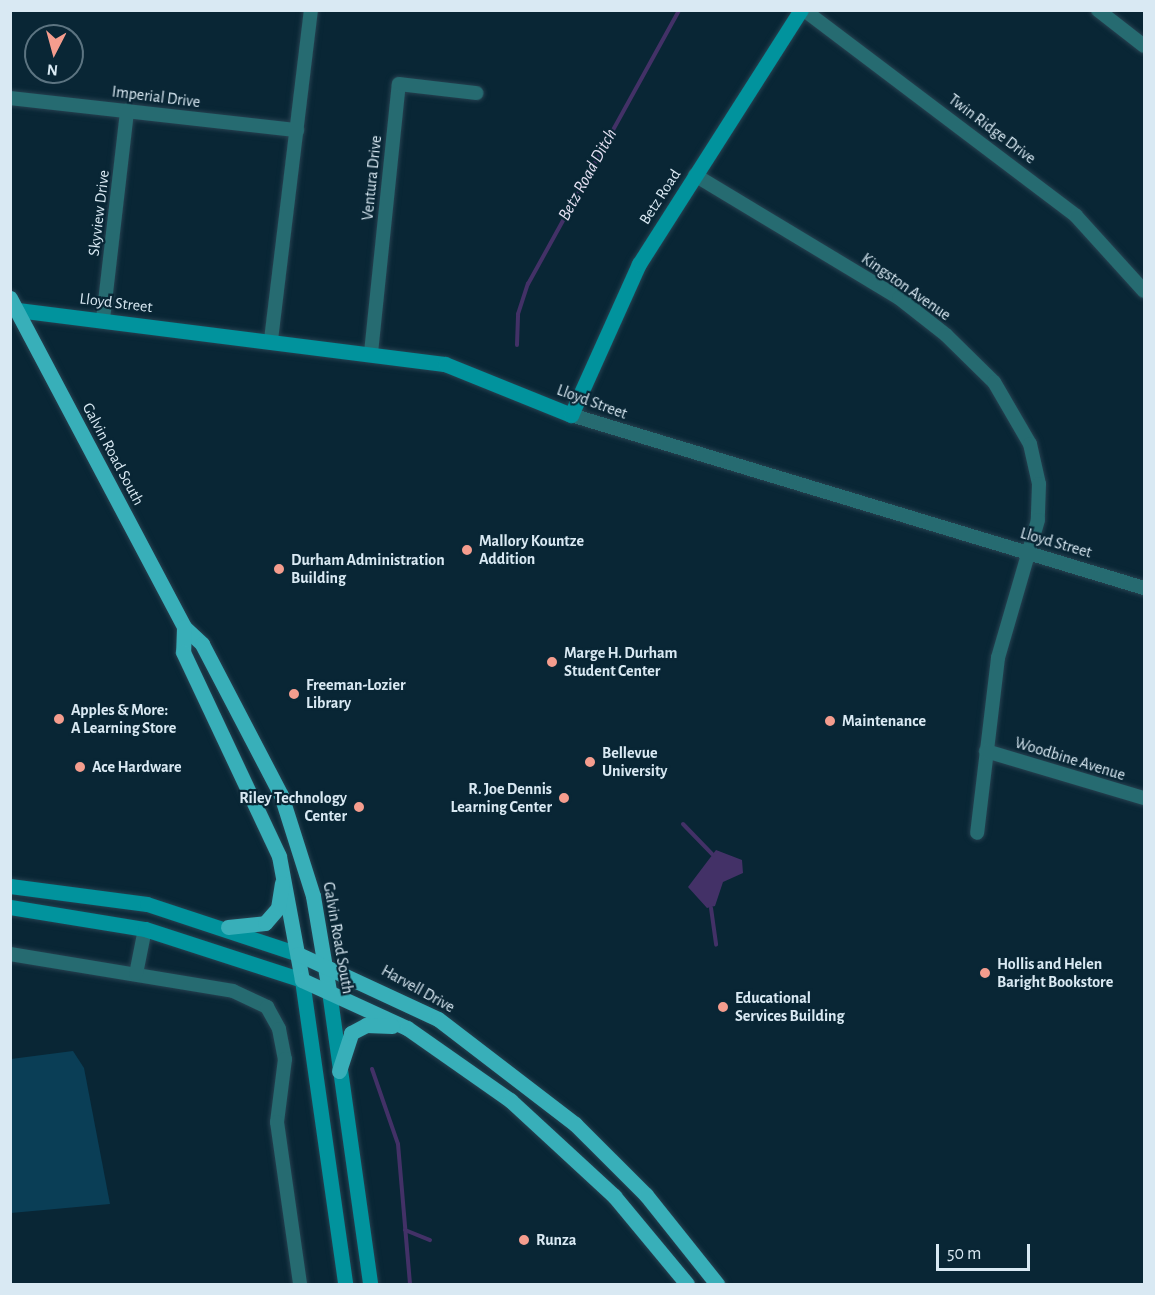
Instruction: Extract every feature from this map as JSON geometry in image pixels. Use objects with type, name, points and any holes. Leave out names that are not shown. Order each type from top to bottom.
[{"type":"main road","name":"Betz Road","points":[[571,415],[639,264],[803,10]]},
{"type":"main road","name":"Lloyd Street","points":[[13,306],[371,353],[472,371],[571,415]]},
{"type":"main road","name":"Galvin Road South","points":[[13,306],[184,627],[202,644],[291,820],[326,963],[370,1284]]},
{"type":"main road","name":"Galvin Road South","points":[[184,627],[183,652],[264,818],[283,874],[302,980],[345,1284]]},
{"type":"main road","points":[[228,927],[258,927],[273,916],[283,874]]},
{"type":"main road","name":"Harvell Drive","points":[[10,886],[147,904],[228,927],[326,963],[438,1018],[575,1124],[646,1195],[717,1284]]},
{"type":"main road","points":[[10,907],[145,929],[302,980],[330,991],[407,1029],[479,1076],[562,1145],[614,1196],[687,1284]]},
{"type":"main road","points":[[339,1071],[346,1039],[358,1028],[379,1024],[407,1029]]},
{"type":"street","points":[[271,340],[311,10]]},
{"type":"street","name":"Twin Ridge Drive","points":[[803,10],[1068,209],[1144,291]]},
{"type":"street","points":[[1098,11],[1144,46]]},
{"type":"street","name":"Ventura Drive","points":[[371,353],[399,84],[476,93]]},
{"type":"street","name":"Imperial Drive","points":[[10,98],[297,130]]},
{"type":"street","name":"Skyview Drive","points":[[103,319],[127,110]]},
{"type":"street","name":"Kingston Avenue","points":[[695,175],[899,298],[994,382],[1030,444],[1039,484],[1031,555],[998,658],[977,833]]},
{"type":"street","name":"Lloyd Street","points":[[571,415],[1144,588]]},
{"type":"street","name":"Woodbine Avenue","points":[[986,751],[1144,798]]},
{"type":"street","points":[[136,975],[145,929]]},
{"type":"street","points":[[10,954],[248,996],[273,1017],[285,1059],[277,1122],[300,1284]]},
{"type":"shaded area","points":[[716,850],[742,860],[743,873],[723,882],[715,906],[707,908],[688,887]]},
{"type":"shaded area","points":[[73,1051],[84,1068],[110,1204],[11,1213],[11,1059]]},
{"type":"waterway","name":"Betz Road Ditch","points":[[517,345],[518,314],[528,284],[679,10]]},
{"type":"waterway","points":[[683,824],[712,854]]},
{"type":"waterway","points":[[711,908],[716,945]]},
{"type":"waterway","points":[[372,1069],[398,1144],[410,1284]]},
{"type":"waterway","points":[[405,1230],[430,1240]]},
{"type":"place","name":"Mallory Kountze Addition","points":[[467,550]]},
{"type":"place","name":"Durham Administration Building","points":[[279,569]]},
{"type":"place","name":"Marge H. Durham Student Center","points":[[552,662]]},
{"type":"place","name":"Freeman-Lozier Library","points":[[294,694]]},
{"type":"place","name":"Apples & More: A Learning Store","points":[[59,719]]},
{"type":"place","name":"Maintenance","points":[[830,721]]},
{"type":"place","name":"Bellevue University","points":[[590,762]]},
{"type":"place","name":"Ace Hardware","points":[[80,767]]},
{"type":"place","name":"R. Joe Dennis Learning Center","points":[[564,798]]},
{"type":"place","name":"Riley Technology Center","points":[[359,807]]},
{"type":"place","name":"Hollis and Helen Baright Bookstore","points":[[985,973]]},
{"type":"place","name":"Educational Services Building","points":[[723,1007]]},
{"type":"place","name":"Runza","points":[[524,1240]]}]
